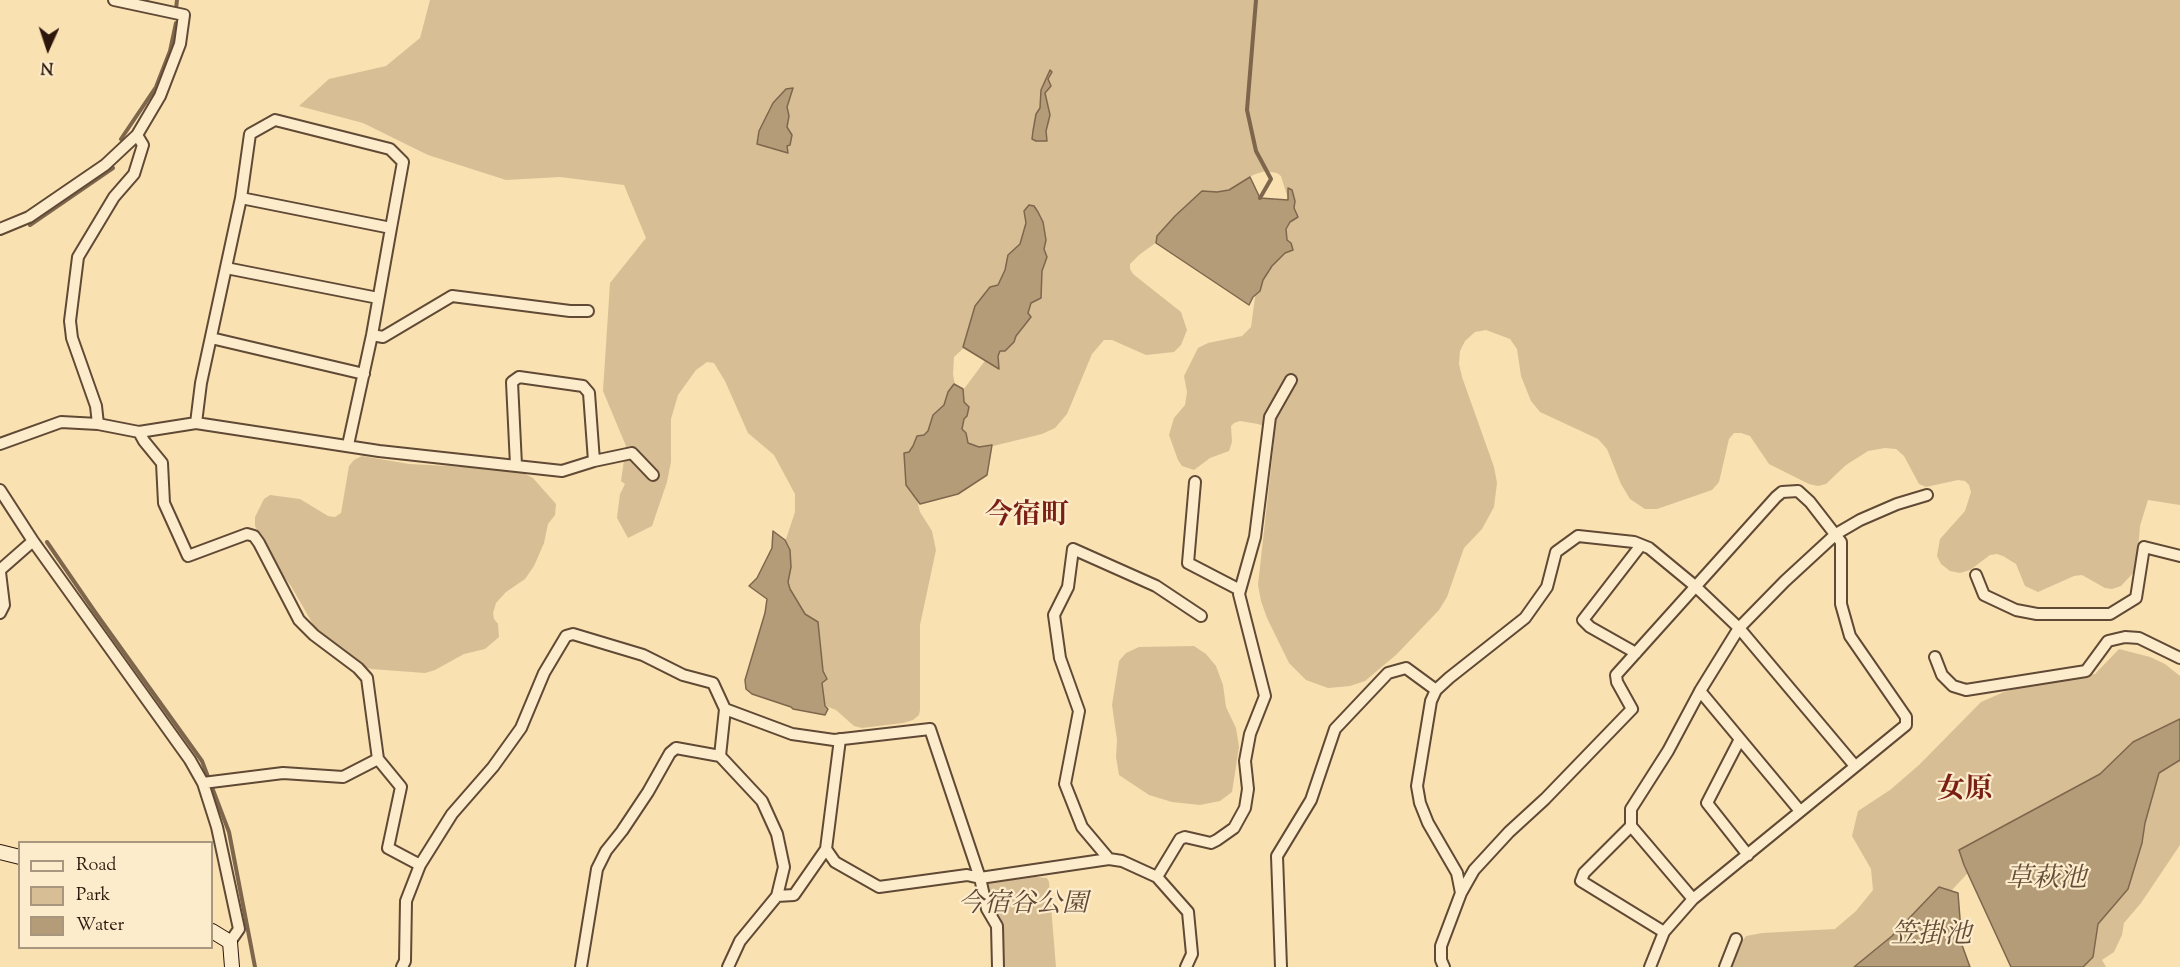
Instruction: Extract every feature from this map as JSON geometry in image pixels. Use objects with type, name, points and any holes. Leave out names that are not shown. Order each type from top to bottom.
[{"type":"main road","points":[[0,852],[18,856]]},
{"type":"main road","points":[[213,932],[230,942],[232,967]]},
{"type":"street","points":[[0,229],[29,217],[105,165],[137,135],[160,96],[180,44],[184,15],[114,0]]},
{"type":"street","points":[[196,423],[201,383],[241,198],[250,134],[275,120],[390,148],[403,162],[372,335],[348,445]]},
{"type":"street","points":[[98,424],[96,406],[72,338],[70,321],[78,257],[114,197],[134,174],[143,145],[137,135]]},
{"type":"street","points":[[241,198],[391,228]]},
{"type":"street","points":[[226,268],[378,298]]},
{"type":"street","points":[[372,335],[383,337],[452,296],[570,311],[588,311]]},
{"type":"street","points":[[211,338],[364,374]]},
{"type":"street","points":[[516,465],[512,382],[519,377],[583,386],[589,393],[594,461]]},
{"type":"street","points":[[1157,877],[1180,838],[1211,843],[1234,828],[1245,808],[1248,789],[1245,761],[1250,734],[1265,696],[1239,594],[1255,537],[1270,417],[1291,380]]},
{"type":"street","points":[[0,444],[61,422],[98,424],[140,432],[196,423],[379,451],[562,471],[632,453],[653,475]]},
{"type":"street","points":[[140,432],[144,441],[162,463],[164,503],[188,556],[248,534],[254,536],[300,620],[314,635],[358,668],[367,678],[378,759],[401,787],[388,848],[420,865]]},
{"type":"street","points":[[1195,482],[1188,563],[1240,590]]},
{"type":"street","points":[[0,490],[33,541],[190,760],[203,783],[217,827],[239,929],[230,942]]},
{"type":"street","points":[[1444,967],[1441,960],[1441,946],[1461,893],[1474,870],[1509,831],[1545,799],[1632,709],[1617,682],[1616,675],[1782,492],[1798,491],[1810,501],[1841,542],[1841,604],[1850,636],[1906,717],[1906,725],[1693,899],[1664,932],[1650,967]]},
{"type":"street","points":[[1693,899],[1631,826],[1631,809],[1668,751],[1700,691],[1739,628],[1836,534],[1860,520],[1897,504],[1927,495]]},
{"type":"street","points":[[1461,893],[1457,873],[1428,823],[1420,803],[1418,786],[1431,701],[1436,690],[1525,618],[1547,587],[1556,552],[1578,536],[1634,542],[1649,548],[1695,586],[1739,628],[1855,766]]},
{"type":"street","points":[[0,613],[4,604],[0,571],[33,541]]},
{"type":"street","points":[[1636,653],[1590,627],[1583,620],[1641,545]]},
{"type":"street","points":[[1976,575],[1984,595],[2016,610],[2037,614],[2110,614],[2136,598],[2144,547],[2180,555]]},
{"type":"street","points":[[1109,859],[1082,827],[1065,784],[1079,711],[1060,658],[1054,615],[1068,586],[1073,549],[1156,586],[1201,616]]},
{"type":"street","points":[[402,967],[405,962],[406,901],[420,865],[452,814],[493,767],[521,728],[544,673],[566,636],[573,634],[643,655],[683,675],[713,684],[725,709],[720,756]]},
{"type":"street","points":[[1935,657],[1942,675],[1953,686],[1966,690],[2086,670],[2108,641],[2125,637],[2139,638],[2180,657]]},
{"type":"street","points":[[1281,967],[1276,856],[1311,800],[1335,729],[1388,673],[1406,668],[1436,690]]},
{"type":"street","points":[[1700,691],[1800,811]]},
{"type":"street","points":[[725,709],[792,734],[840,739],[930,729],[980,878],[987,909],[997,926],[998,967]]},
{"type":"street","points":[[777,896],[794,895],[826,849],[840,739]]},
{"type":"street","points":[[1740,739],[1707,803],[1748,855]]},
{"type":"street","points":[[580,967],[597,869],[606,851],[641,802],[670,753],[676,748],[720,756],[762,801],[777,834],[784,867],[777,896],[740,941],[728,967]]},
{"type":"street","points":[[203,783],[284,772],[343,777],[378,759]]},
{"type":"street","points":[[1631,826],[1584,873],[1581,881],[1664,932]]},
{"type":"street","points":[[826,849],[835,862],[879,887],[967,875],[980,878],[1109,859],[1122,861],[1157,877],[1188,912],[1192,954],[1186,967]]},
{"type":"street","points":[[1725,967],[1736,939]]},
{"type":"green space","points":[[430,0],[2180,0],[2180,505],[2148,500],[2140,526],[2137,563],[2134,572],[2121,586],[2112,589],[2105,588],[2082,575],[2074,576],[2038,592],[2025,586],[2016,564],[1997,554],[1990,555],[1970,570],[1960,573],[1950,571],[1941,564],[1937,556],[1940,539],[1965,511],[1971,492],[1969,485],[1965,481],[1958,480],[1926,487],[1919,484],[1904,456],[1896,449],[1868,451],[1846,465],[1826,484],[1818,486],[1809,484],[1769,464],[1750,436],[1734,433],[1729,439],[1719,482],[1712,490],[1657,509],[1645,509],[1630,499],[1621,484],[1607,449],[1598,439],[1540,412],[1531,401],[1521,376],[1517,349],[1510,339],[1486,330],[1475,332],[1465,341],[1460,351],[1459,364],[1494,467],[1497,483],[1494,507],[1482,529],[1464,548],[1447,597],[1439,610],[1397,654],[1365,681],[1350,686],[1328,688],[1306,680],[1289,663],[1267,618],[1258,585],[1274,441],[1272,429],[1240,421],[1234,423],[1231,426],[1232,442],[1229,451],[1210,458],[1194,470],[1182,466],[1169,435],[1174,418],[1185,405],[1187,392],[1184,376],[1198,348],[1208,343],[1242,336],[1251,327],[1256,290],[1283,229],[1293,215],[1281,176],[1265,171],[1253,175],[1161,239],[1130,264],[1133,274],[1181,312],[1187,330],[1181,345],[1174,352],[1146,355],[1112,340],[1104,340],[1092,354],[1067,414],[1055,428],[1042,434],[981,449],[967,445],[960,429],[961,393],[987,358],[970,342],[954,357],[953,374],[957,397],[911,476],[920,512],[932,531],[936,550],[920,625],[919,715],[903,723],[862,728],[854,726],[836,710],[821,704],[805,619],[785,587],[784,545],[795,512],[795,494],[774,455],[748,433],[725,381],[714,363],[707,362],[696,370],[678,395],[671,419],[671,462],[667,482],[652,526],[628,538],[617,518],[620,494],[625,484],[621,481],[626,446],[603,391],[610,283],[646,238],[624,185],[560,177],[506,180],[428,155],[363,123],[299,106],[329,79],[386,66],[420,38]]},
{"type":"green space","points":[[362,456],[409,464],[507,469],[521,472],[533,478],[556,504],[555,515],[548,524],[544,543],[534,566],[525,579],[506,592],[496,603],[493,613],[498,624],[499,637],[485,649],[464,654],[425,673],[371,669],[361,665],[314,626],[255,526],[255,517],[264,499],[270,495],[300,499],[328,516],[335,517],[341,513],[349,466]]},
{"type":"green space","points":[[1194,646],[1206,654],[1216,666],[1223,685],[1226,707],[1236,728],[1239,747],[1232,792],[1220,801],[1200,805],[1172,802],[1149,795],[1119,775],[1112,705],[1119,661],[1126,653],[1139,647]]},
{"type":"green space","points":[[2119,649],[2150,657],[2165,664],[2180,676],[2180,845],[2141,903],[2124,923],[2122,935],[2114,952],[2102,960],[2106,967],[2068,967],[2101,782],[1992,847],[1938,905],[1866,967],[1726,967],[1729,958],[1746,936],[1835,929],[1856,911],[1873,890],[1871,869],[1852,836],[1858,811],[1890,790],[1919,765],[1981,702],[2004,692],[2044,680],[2095,674]]},
{"type":"green space","name":"今宿谷公園","points":[[1024,876],[1047,878],[1049,882],[1056,967],[1003,967],[985,885],[988,881]]},
{"type":"water","points":[[1050,70],[1052,72],[1048,79],[1051,86],[1045,93],[1050,115],[1046,131],[1047,141],[1036,141],[1032,139],[1036,114],[1040,108],[1041,90]]},
{"type":"water","points":[[793,88],[787,107],[789,116],[787,127],[792,135],[790,145],[787,146],[788,153],[757,144],[759,131],[773,103],[786,89]]},
{"type":"water","points":[[1250,177],[1260,198],[1288,200],[1288,188],[1292,190],[1294,208],[1298,217],[1290,222],[1286,229],[1287,240],[1291,243],[1293,250],[1285,253],[1272,266],[1263,280],[1260,291],[1249,305],[1156,243],[1157,236],[1202,191],[1229,190]]},
{"type":"water","points":[[1029,205],[1034,206],[1043,222],[1046,240],[1044,249],[1047,257],[1042,271],[1041,298],[1031,303],[1028,313],[1031,317],[1014,342],[1005,351],[1000,351],[999,369],[963,347],[975,306],[990,287],[998,285],[1005,270],[1008,255],[1020,244],[1026,223],[1024,211]]},
{"type":"water","points":[[954,384],[963,389],[964,402],[969,407],[962,429],[966,433],[968,443],[979,447],[992,445],[987,475],[958,494],[920,504],[906,485],[904,453],[909,452],[917,436],[924,435],[928,431],[933,415],[944,405],[948,392]]},
{"type":"water","points":[[773,531],[785,540],[790,550],[791,567],[788,582],[790,589],[805,614],[818,622],[823,671],[827,679],[822,683],[825,706],[828,709],[825,715],[793,709],[752,694],[746,689],[745,680],[767,599],[749,586],[757,578],[772,548]]},
{"type":"water","name":"草萩池","points":[[2180,719],[2180,760],[2159,773],[2128,889],[2098,924],[2093,957],[2083,967],[2011,967],[1959,850],[2100,774],[2133,742]]},
{"type":"water","name":"笠掛池","points":[[1939,887],[1958,893],[1962,945],[1970,967],[1854,967],[1892,936]]},
{"type":"waterway","points":[[176,9],[177,0]]},
{"type":"waterway","points":[[1256,0],[1247,110],[1256,151],[1271,179],[1260,198]]},
{"type":"waterway","points":[[121,139],[156,87],[170,51],[176,23]]},
{"type":"waterway","points":[[30,225],[113,168]]},
{"type":"waterway","points":[[47,542],[202,761],[229,832],[255,967]]},
{"type":"district","name":"今宿町","points":[[1027,518]]},
{"type":"district","name":"女原","points":[[1965,792]]}]
